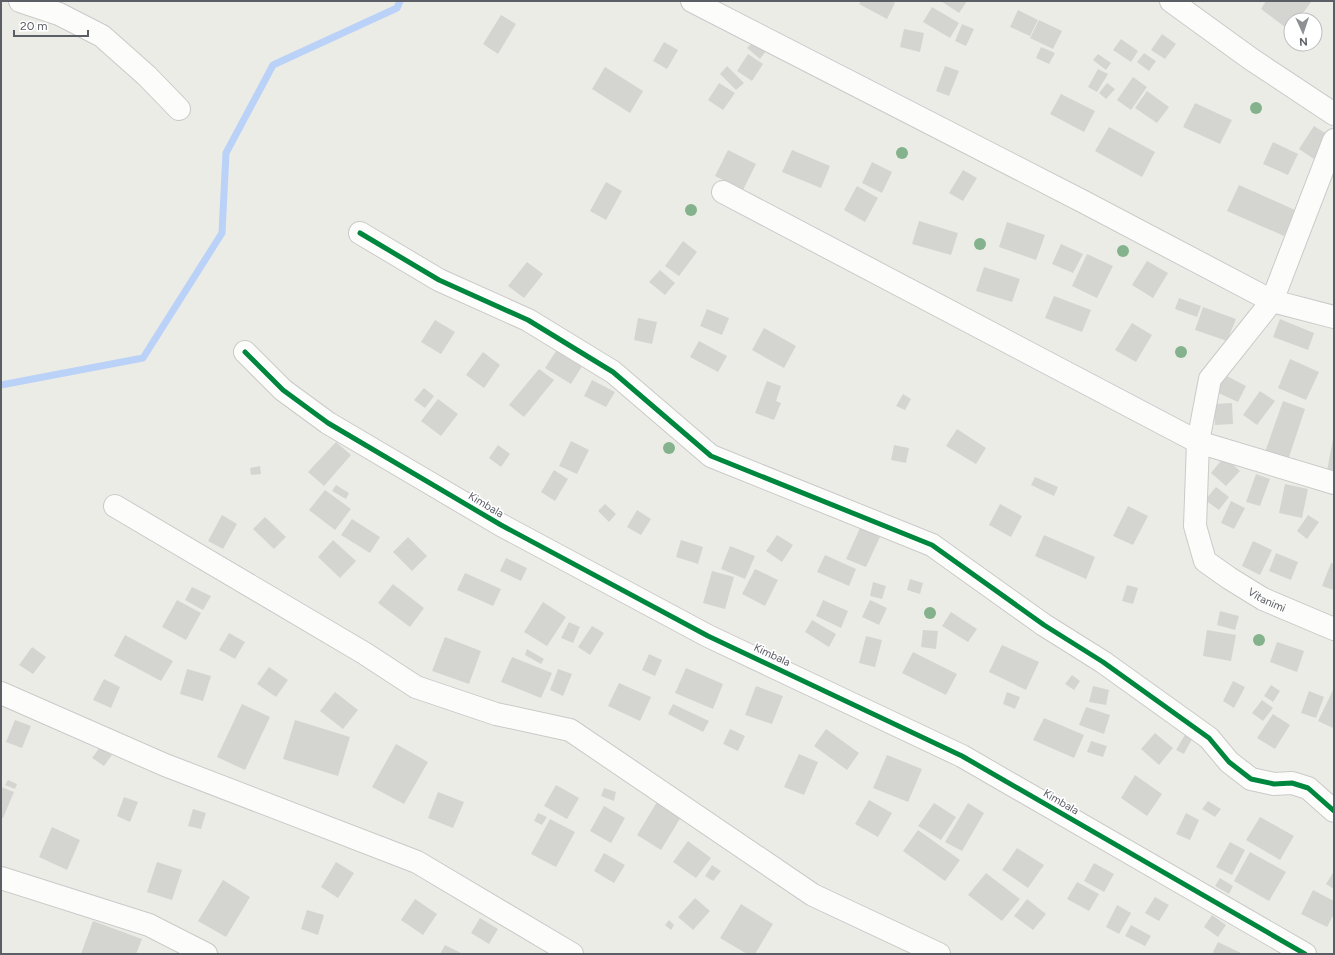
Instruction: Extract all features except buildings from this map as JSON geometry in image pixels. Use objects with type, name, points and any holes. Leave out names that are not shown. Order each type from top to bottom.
[{"type":"street","points":[[20,1],[60,14],[102,36],[147,76],[179,109]]},
{"type":"street","points":[[692,1],[1056,187],[1272,301],[1334,317]]},
{"type":"street","points":[[1171,1],[1251,58],[1334,114]]},
{"type":"street","points":[[1198,442],[1210,379],[1272,301],[1334,140]]},
{"type":"street","points":[[723,192],[1198,442],[1334,483]]},
{"type":"street","points":[[360,233],[439,280],[528,320],[613,372],[711,456],[932,545],[1044,625],[1103,662],[1209,738],[1229,762],[1251,779],[1274,784],[1292,783],[1308,788],[1334,811]]},
{"type":"street","name":"Kimbala","points":[[245,352],[284,390],[328,423],[501,525],[708,636],[962,756],[1305,954]]},
{"type":"street","name":"Vitanimi","points":[[1198,442],[1195,526],[1205,561],[1263,599],[1334,629]]},
{"type":"street","points":[[116,506],[364,653],[416,687],[496,714],[570,730],[813,895],[939,954]]},
{"type":"street","points":[[1,693],[165,765],[417,862],[572,954]]},
{"type":"street","points":[[1,878],[149,925],[206,954]]},
{"type":"waterway","points":[[1,385],[143,358],[222,233],[226,153],[273,65],[397,8],[400,1]]},
{"type":"cycle path","points":[[360,233],[439,280],[528,320],[613,372],[711,456],[932,545],[1044,625],[1103,662],[1209,738],[1229,762],[1251,779],[1274,784],[1292,783],[1308,788],[1334,811]]},
{"type":"cycle path","points":[[245,352],[283,390],[328,423],[501,525],[708,636],[962,756],[1305,954]]}]
